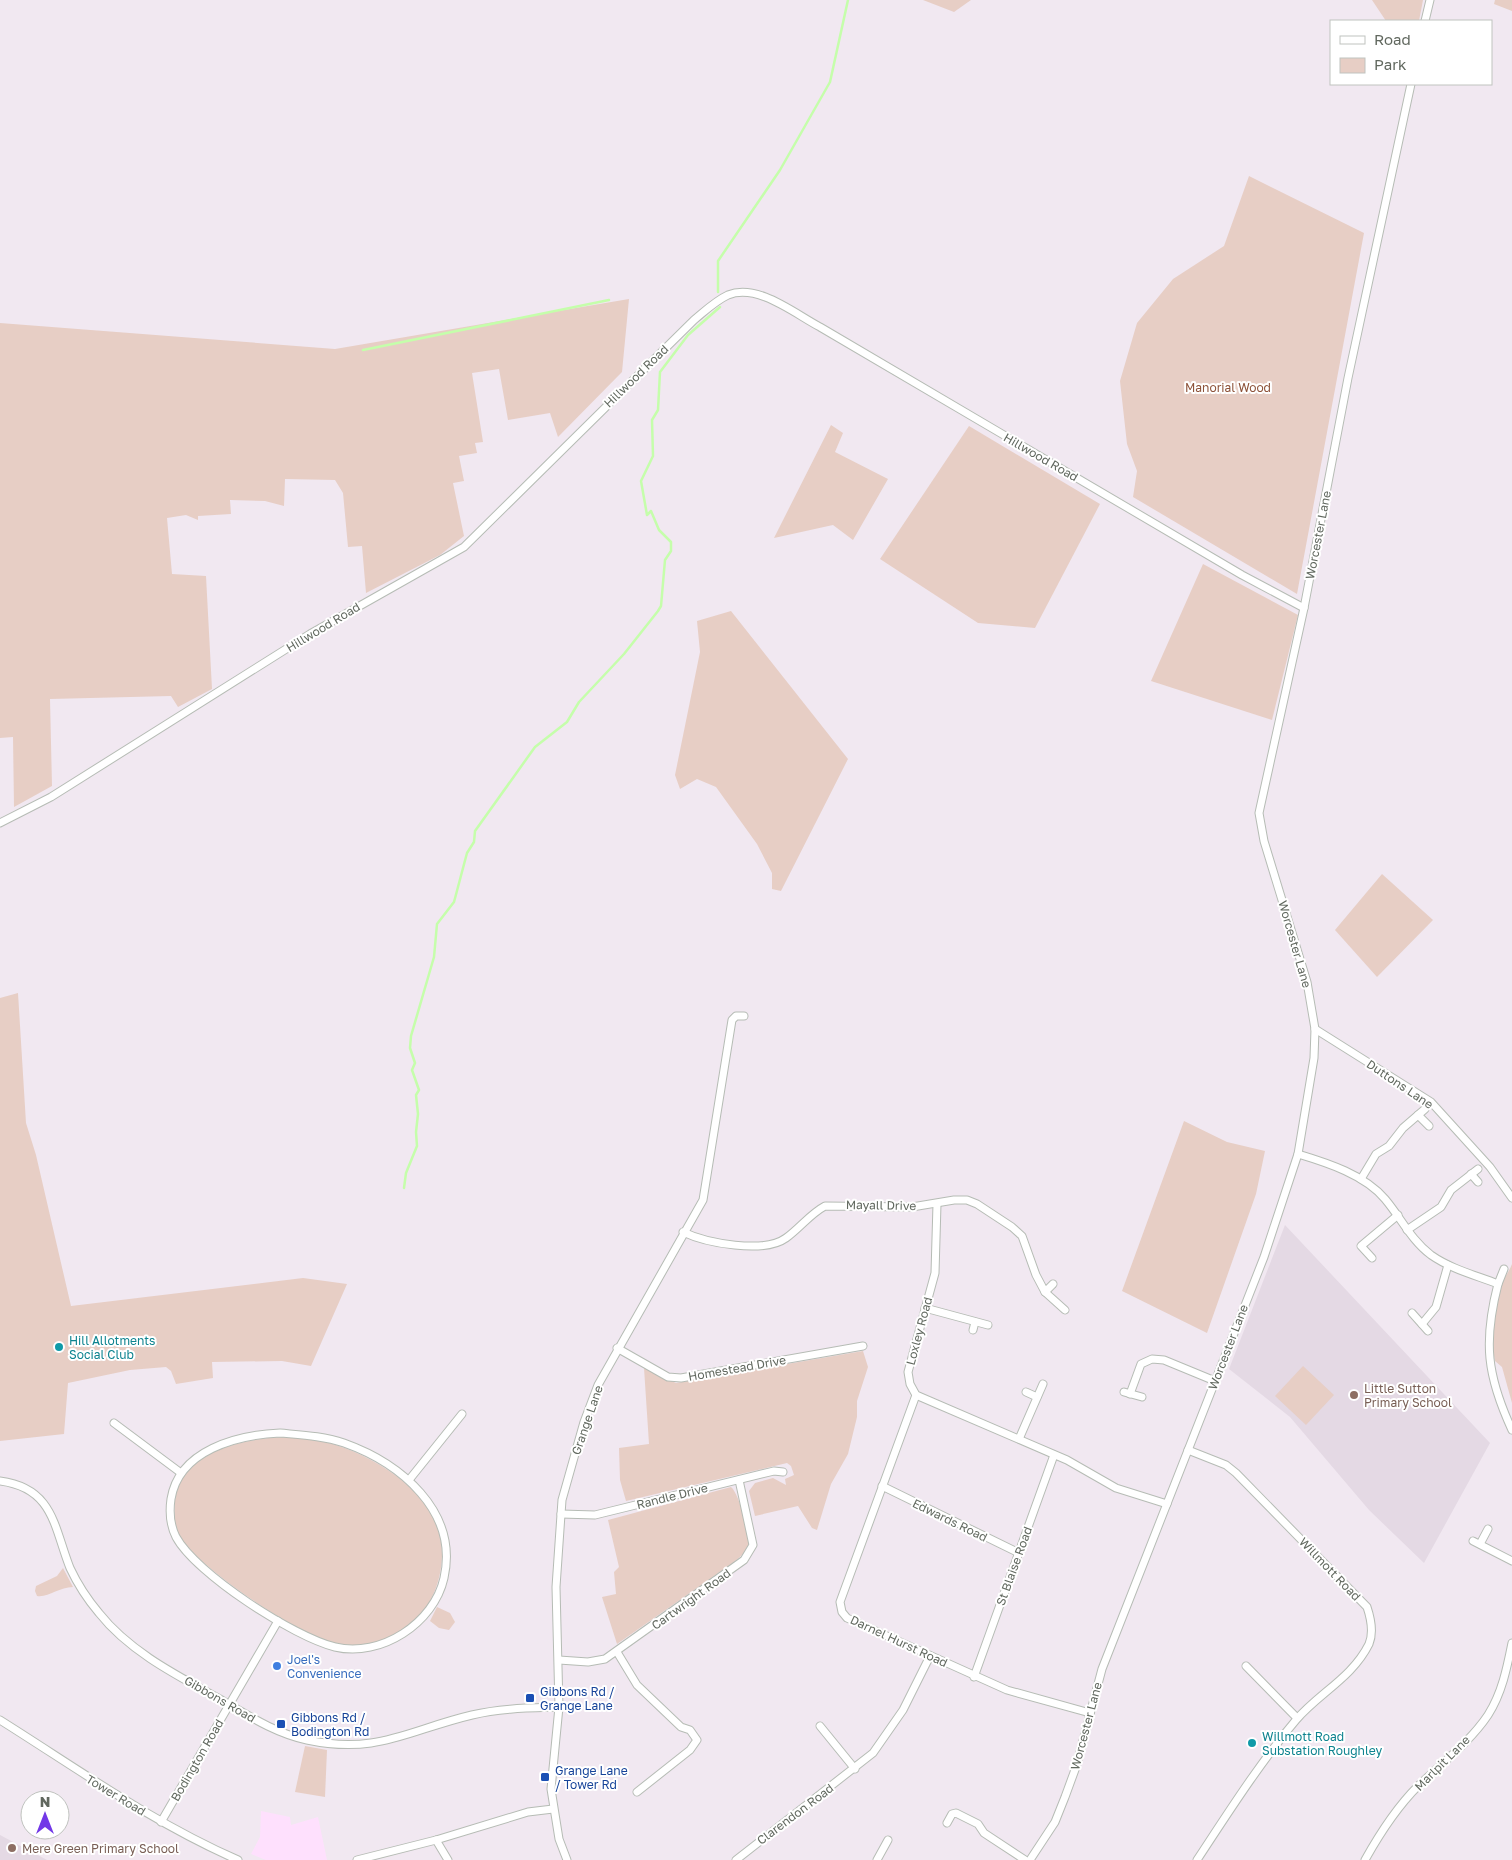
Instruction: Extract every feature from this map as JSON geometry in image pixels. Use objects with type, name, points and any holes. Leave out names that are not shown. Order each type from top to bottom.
[{"type":"street","points":[[1425,20],[1430,0]]},
{"type":"street","name":"Worcester Lane","points":[[1030,1860],[1055,1822],[1065,1797],[1102,1669],[1264,1257],[1298,1154],[1314,1058],[1315,1029],[1307,982],[1264,841],[1259,814],[1304,608],[1348,378],[1411,85]]},
{"type":"street","name":"Hillwood Road","points":[[0,823],[51,797],[310,634],[464,547],[694,320],[718,300],[738,293],[756,294],[820,327],[1242,575],[1304,608]]},
{"type":"street","name":"Grange Lane","points":[[567,1860],[559,1839],[553,1809],[552,1769],[559,1707],[556,1587],[561,1514],[584,1422],[598,1385],[617,1348],[703,1200],[732,1020],[736,1016],[744,1016]]},
{"type":"street","name":"Duttons Lane","points":[[1315,1029],[1431,1102],[1490,1167],[1512,1198]]},
{"type":"street","points":[[1361,1178],[1376,1154],[1389,1146],[1425,1109]]},
{"type":"street","points":[[1418,1115],[1430,1126]]},
{"type":"street","points":[[1298,1154],[1361,1178],[1375,1188],[1398,1215],[1407,1230],[1424,1248],[1448,1265],[1498,1284]]},
{"type":"street","points":[[1407,1230],[1441,1207],[1451,1190],[1478,1169]]},
{"type":"street","points":[[1471,1174],[1478,1182]]},
{"type":"street","name":"Mayall Drive","points":[[684,1232],[698,1239],[754,1246],[784,1239],[825,1206],[912,1206],[967,1200],[977,1204],[1012,1227],[1022,1236],[1036,1275],[1045,1292],[1065,1310]]},
{"type":"street","name":"Loxley Road","points":[[916,1395],[910,1384],[908,1372],[935,1273],[938,1204]]},
{"type":"street","points":[[1372,1258],[1361,1246],[1398,1215]]},
{"type":"street","points":[[1422,1324],[1436,1307],[1448,1265]]},
{"type":"street","points":[[1504,1269],[1498,1284],[1488,1328],[1488,1347],[1498,1394],[1512,1430]]},
{"type":"street","points":[[1045,1292],[1053,1284]]},
{"type":"street","points":[[925,1308],[988,1325]]},
{"type":"street","points":[[1412,1313],[1428,1331]]},
{"type":"street","points":[[972,1330],[975,1322]]},
{"type":"street","name":"Homestead Drive","points":[[617,1348],[668,1378],[681,1378],[863,1346]]},
{"type":"street","points":[[1142,1397],[1127,1393],[1141,1364],[1152,1359],[1164,1360],[1215,1381]]},
{"type":"street","points":[[1019,1439],[1043,1384]]},
{"type":"street","points":[[1026,1392],[1037,1397]]},
{"type":"street","points":[[916,1395],[1054,1455],[1116,1488],[1167,1504]]},
{"type":"street","name":"Darnel Hurst Road","points":[[916,1395],[840,1602],[842,1612],[847,1618],[974,1676],[1040,1701],[1090,1713]]},
{"type":"street","points":[[409,1480],[462,1414]]},
{"type":"street","points":[[114,1424],[181,1473]]},
{"type":"street","points":[[280,1433],[315,1436],[344,1443],[380,1460],[409,1480],[422,1493],[439,1518],[445,1540],[446,1558],[440,1588],[420,1620],[394,1639],[354,1649],[336,1647],[316,1641],[278,1621],[228,1588],[196,1561],[177,1537],[170,1510],[175,1483],[181,1473],[197,1458],[214,1448],[238,1439],[280,1433]]},
{"type":"street","name":"Willmott Road","points":[[1188,1450],[1226,1465],[1236,1473],[1367,1607],[1372,1628],[1370,1642],[1362,1656],[1338,1683],[1297,1718],[1270,1753],[1197,1860]]},
{"type":"street","name":"St Blaise Road","points":[[974,1676],[1054,1455]]},
{"type":"street","name":"Randle Drive","points":[[561,1514],[595,1515],[774,1471],[782,1472]]},
{"type":"street","name":"Cartwright Road","points":[[559,1660],[588,1662],[605,1659],[744,1560],[753,1545],[739,1480]]},
{"type":"street","name":"Gibbons Road","points":[[0,1481],[25,1489],[42,1502],[56,1524],[71,1570],[99,1614],[115,1630],[150,1658],[230,1705],[287,1734],[329,1743],[359,1745],[397,1739],[472,1715],[494,1711],[559,1707]]},
{"type":"street","name":"Edwards Road","points":[[882,1486],[1019,1553]]},
{"type":"street","points":[[1488,1529],[1476,1543],[1512,1561]]},
{"type":"street","name":"Bodington Road","points":[[161,1822],[278,1621]]},
{"type":"street","name":"Marlpit Lane","points":[[1365,1860],[1381,1831],[1417,1787],[1453,1754],[1487,1716],[1498,1695],[1510,1661],[1512,1643]]},
{"type":"street","points":[[617,1652],[637,1685],[681,1727],[690,1730],[697,1740],[690,1750],[637,1792]]},
{"type":"street","name":"Clarendon Road","points":[[736,1860],[855,1769],[873,1753],[904,1710],[930,1656]]},
{"type":"street","points":[[1246,1666],[1297,1718]]},
{"type":"street","name":"Tower Road","points":[[0,1720],[58,1760],[161,1822],[238,1860]]},
{"type":"street","points":[[820,1726],[855,1769]]},
{"type":"street","points":[[357,1860],[436,1840],[528,1812],[553,1809]]},
{"type":"street","points":[[947,1823],[952,1814],[956,1813],[978,1824],[984,1833],[1025,1860]]},
{"type":"street","points":[[436,1840],[448,1860]]},
{"type":"street","points":[[877,1860],[888,1840]]},
{"type":"shaded area","name":"Little Sutton Primary School","points":[[1285,1225],[1490,1443],[1424,1563],[1369,1510],[1290,1417],[1229,1369]]},
{"type":"shaded area","points":[[261,1811],[290,1817],[291,1825],[318,1817],[327,1860],[266,1860],[251,1854],[260,1837]]},
{"type":"shaded area","name":"Mere Green Primary School","points":[[0,1835],[47,1860],[0,1860]]},
{"type":"green space","points":[[923,0],[971,0],[954,12]]},
{"type":"green space","points":[[1372,0],[1423,0],[1419,20],[1385,20]]},
{"type":"green space","points":[[1495,0],[1512,0],[1512,11],[1494,4]]},
{"type":"green space","name":"Manorial Wood","points":[[1249,176],[1364,233],[1297,594],[1133,497],[1137,471],[1127,444],[1120,381],[1137,323],[1173,279],[1224,246]]},
{"type":"green space","points":[[629,299],[622,372],[558,437],[550,413],[508,420],[499,369],[472,373],[483,442],[475,443],[477,453],[459,456],[464,481],[453,483],[464,536],[440,555],[366,593],[362,546],[348,547],[343,493],[335,480],[285,479],[284,506],[265,501],[230,500],[231,514],[198,516],[198,520],[186,515],[167,518],[172,574],[206,576],[212,689],[178,707],[171,696],[50,699],[52,786],[14,807],[13,737],[0,738],[0,323],[335,349]]},
{"type":"green space","points":[[831,425],[843,433],[835,452],[888,479],[853,540],[833,525],[774,538]]},
{"type":"green space","points":[[969,426],[1100,504],[1035,628],[978,623],[880,559]]},
{"type":"green space","points":[[1203,564],[1298,615],[1272,720],[1151,681]]},
{"type":"green space","points":[[731,611],[848,759],[781,891],[772,889],[772,873],[757,844],[716,787],[697,779],[680,789],[675,775],[700,652],[697,621]]},
{"type":"green space","points":[[1382,874],[1433,920],[1377,977],[1335,930]]},
{"type":"green space","points":[[18,993],[26,1123],[36,1155],[71,1306],[303,1278],[347,1284],[311,1366],[282,1361],[212,1362],[213,1378],[176,1384],[171,1371],[166,1367],[130,1370],[68,1383],[64,1434],[0,1441],[0,998]]},
{"type":"green space","points":[[1184,1121],[1227,1142],[1265,1151],[1256,1194],[1207,1333],[1122,1291]]},
{"type":"green space","points":[[1512,1264],[1512,1403],[1502,1367],[1495,1361],[1493,1343],[1494,1321],[1498,1300],[1503,1282]]},
{"type":"green space","points":[[863,1351],[868,1367],[857,1401],[857,1417],[848,1454],[831,1484],[817,1530],[812,1528],[798,1506],[755,1516],[749,1491],[755,1483],[773,1478],[786,1485],[785,1479],[794,1475],[791,1466],[787,1463],[626,1501],[620,1480],[619,1448],[649,1444],[644,1368],[676,1383]]},
{"type":"green space","points":[[1303,1366],[1334,1395],[1306,1425],[1275,1396]]},
{"type":"green space","points":[[282,1437],[319,1440],[361,1455],[401,1479],[431,1513],[439,1533],[442,1556],[440,1575],[429,1603],[417,1619],[397,1633],[379,1642],[365,1645],[344,1645],[321,1639],[287,1622],[222,1578],[189,1548],[179,1535],[176,1527],[175,1501],[180,1484],[188,1471],[215,1451],[249,1441]]},
{"type":"green space","points":[[731,1487],[741,1506],[746,1525],[748,1547],[734,1562],[617,1644],[602,1597],[616,1594],[614,1572],[619,1567],[608,1520]]},
{"type":"green space","points":[[63,1568],[73,1587],[37,1596],[36,1586],[57,1576]]},
{"type":"green space","points":[[437,1607],[450,1613],[455,1622],[449,1630],[439,1628],[430,1621]]},
{"type":"green space","points":[[305,1746],[327,1750],[325,1797],[295,1792]]},
{"type":"waterway","points":[[718,292],[718,261],[780,170],[830,82],[848,0]]},
{"type":"waterway","points":[[363,350],[609,300]]},
{"type":"waterway","points":[[404,1188],[406,1173],[417,1146],[418,1114],[416,1095],[419,1090],[412,1070],[415,1063],[410,1048],[411,1036],[434,957],[437,924],[454,902],[467,853],[474,842],[475,831],[535,747],[567,722],[579,702],[624,654],[661,606],[665,560],[671,551],[671,542],[659,530],[651,511],[647,515],[641,481],[653,456],[652,420],[658,410],[660,372],[688,335],[720,307]]},
{"type":"place","name":"Hill Allotments Social Club","points":[[59,1347]]},
{"type":"place","name":"Little Sutton Primary School","points":[[1354,1395]]},
{"type":"place","name":"Joel's Convenience","points":[[277,1666]]},
{"type":"place","name":"Gibbons Rd / Grange Lane","points":[[530,1698]]},
{"type":"place","name":"Gibbons Rd / Bodington Rd","points":[[281,1724]]},
{"type":"place","name":"Willmott Road Substation Roughley","points":[[1252,1743]]},
{"type":"place","name":"Grange Lane / Tower Rd","points":[[545,1777]]},
{"type":"place","name":"Mere Green Primary School","points":[[12,1848]]}]
